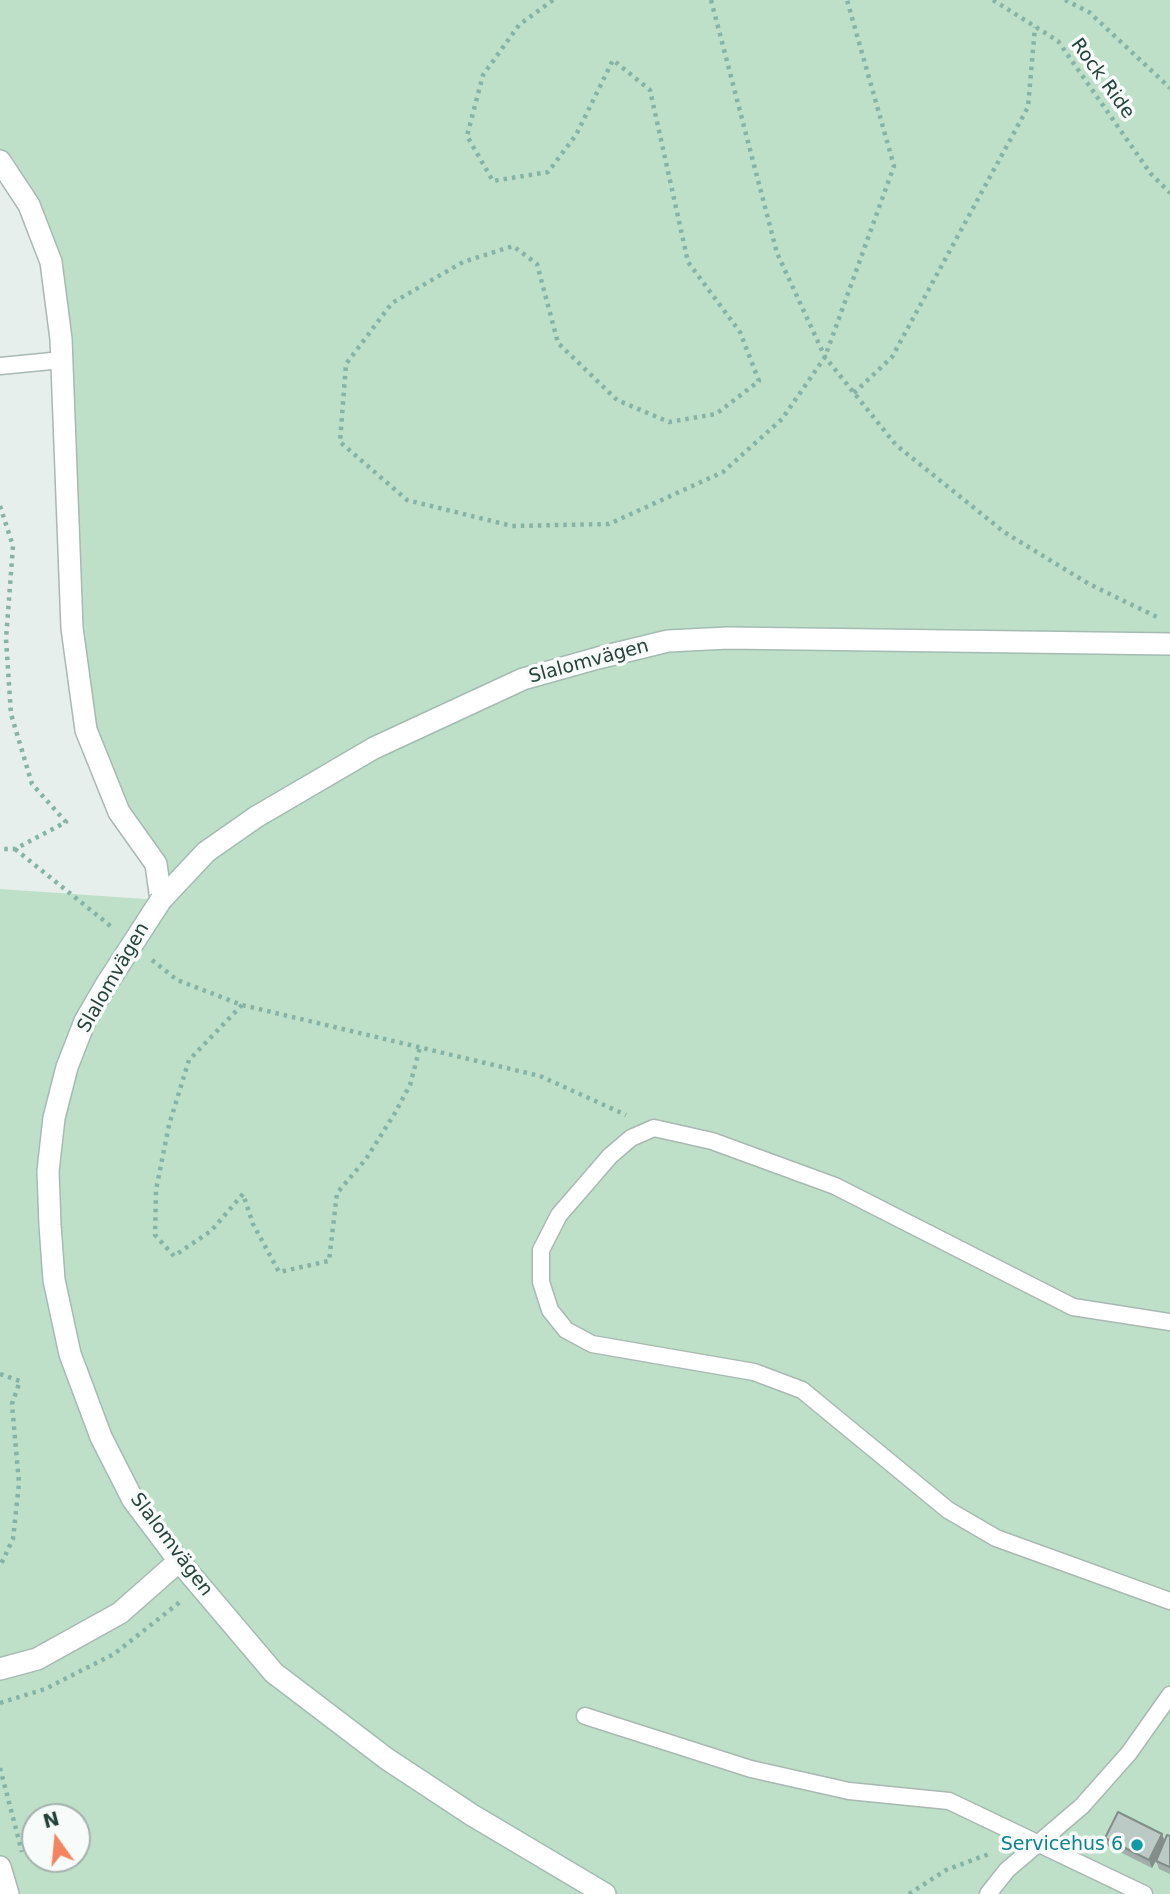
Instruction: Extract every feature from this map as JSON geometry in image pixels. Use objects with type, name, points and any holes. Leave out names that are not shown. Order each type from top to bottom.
[{"type":"street","points":[[0,161],[29,205],[51,262],[62,360],[72,628],[86,730],[119,812],[156,864],[160,900]]},
{"type":"street","name":"Slalomvägen","points":[[604,1894],[472,1815],[387,1759],[274,1673],[179,1561],[134,1500],[101,1437],[70,1353],[54,1279],[48,1171],[54,1118],[67,1067],[86,1020],[160,900],[205,852],[256,817],[374,748],[523,679],[667,641],[728,638],[1170,644]]},
{"type":"street","points":[[0,1670],[37,1658],[120,1613],[179,1561]]},
{"type":"street","points":[[0,1867],[8,1894]]},
{"type":"lane","points":[[0,366],[62,360]]},
{"type":"lane","points":[[1170,1322],[1073,1307],[835,1186],[712,1141],[654,1128],[631,1138],[610,1156],[559,1215],[541,1250],[541,1282],[550,1310],[566,1330],[592,1344],[754,1372],[802,1390],[948,1510],[996,1538],[1170,1601]]},
{"type":"lane","points":[[988,1894],[1007,1870],[1082,1807],[1129,1754],[1170,1695]]},
{"type":"lane","points":[[586,1716],[751,1769],[849,1791],[949,1801],[1144,1894]]},
{"type":"path","points":[[553,0],[519,25],[484,75],[467,136],[493,181],[548,172],[576,135],[612,60],[650,90],[688,262],[740,332],[758,381],[716,414],[669,422],[617,400],[558,343],[537,264],[513,246],[463,262],[393,303],[346,364],[340,442],[407,500],[512,526],[609,524],[723,472],[782,419],[825,357],[894,166],[847,0]]},
{"type":"path","points":[[711,0],[777,253],[825,357],[896,445],[1004,532],[1089,584],[1158,618]]},
{"type":"path","name":"Rock Ride","points":[[993,0],[1058,41],[1151,174],[1170,193]]},
{"type":"path","name":"Rock Ride","points":[[1065,0],[1089,12],[1170,88]]},
{"type":"path","points":[[854,393],[892,357],[1028,107],[1035,27]]},
{"type":"path","points":[[0,506],[13,546],[6,639],[11,714],[32,784],[66,822],[15,849],[0,849]]},
{"type":"path","points":[[15,849],[114,929]]},
{"type":"path","points":[[146,955],[177,980],[242,1005],[540,1076],[654,1128]]},
{"type":"path","points":[[242,1005],[190,1060],[169,1125],[156,1190],[155,1235],[174,1256],[211,1231],[243,1194],[253,1224],[279,1272],[329,1261],[337,1193],[366,1159],[396,1113],[410,1085],[420,1047]]},
{"type":"path","points":[[0,1374],[20,1381],[12,1404],[19,1483],[13,1539],[0,1566]]},
{"type":"path","points":[[0,1768],[21,1848]]},
{"type":"path","points":[[909,1894],[946,1870]]},
{"type":"green space","points":[[0,0],[1170,0],[1170,1894],[0,1894],[0,889],[160,900],[86,730],[51,262],[0,161]]},
{"type":"building","name":"Servicehus 6","points":[[1118,1812],[1162,1834],[1149,1860],[1105,1838]]},
{"type":"building","points":[[1167,1835],[1170,1836],[1170,1867],[1156,1861]]},
{"type":"place","name":"Servicehus 6","points":[[1137,1845]]}]
